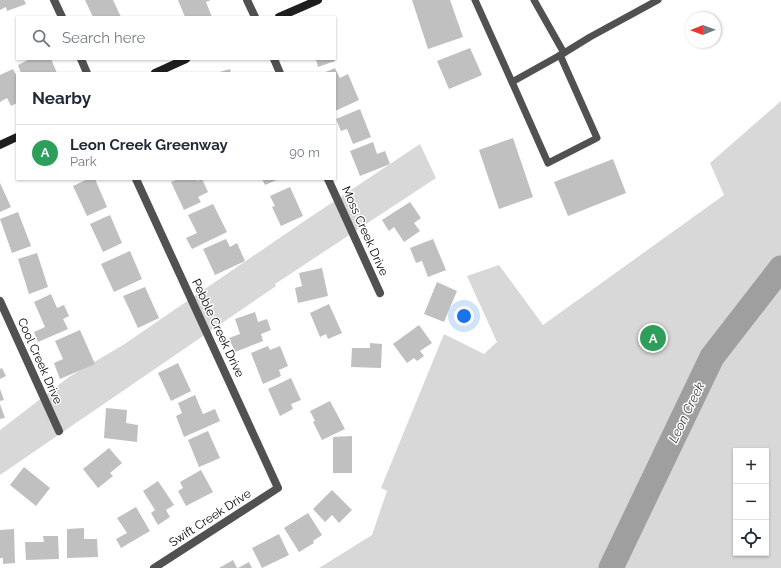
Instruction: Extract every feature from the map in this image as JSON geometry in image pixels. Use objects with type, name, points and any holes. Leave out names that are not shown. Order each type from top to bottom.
[{"type":"street","points":[[54,0],[62,16]]},
{"type":"street","points":[[247,0],[255,16]]},
{"type":"street","points":[[281,16],[318,0]]},
{"type":"street","points":[[82,60],[88,72]]},
{"type":"street","points":[[157,72],[184,60]]},
{"type":"street","points":[[274,60],[280,72]]},
{"type":"street","points":[[0,145],[16,137]]},
{"type":"street","name":"Pebble Creek Drive","points":[[136,180],[278,488]]},
{"type":"street","name":"Moss Creek Drive","points":[[328,180],[380,293]]},
{"type":"street","name":"Cool Creek Drive","points":[[0,301],[59,430]]},
{"type":"street","name":"Swift Creek Drive","points":[[154,568],[278,488]]},
{"type":"lane","points":[[475,0],[548,163],[597,138],[562,54],[534,0]]},
{"type":"lane","points":[[512,82],[658,0]]},
{"type":"shaded area","points":[[781,101],[781,568],[319,568],[372,535],[387,491],[381,488],[444,334],[484,354],[497,342],[467,276],[499,265],[543,325],[724,195],[710,163]]},
{"type":"shaded area","points":[[420,144],[436,178],[275,284],[276,286],[0,475],[0,430],[69,377],[123,345]]},
{"type":"building","points":[[0,0],[24,0],[26,4],[7,11],[6,7],[0,10]]},
{"type":"building","points":[[85,0],[113,0],[121,16],[93,16]]},
{"type":"building","points":[[178,0],[211,0],[206,2],[212,16],[185,16]]},
{"type":"building","points":[[412,0],[450,0],[463,37],[428,49]]},
{"type":"building","points":[[470,48],[482,75],[449,89],[437,61]]},
{"type":"building","points":[[28,60],[51,60],[57,72],[21,72],[18,65]]},
{"type":"building","points":[[316,60],[335,60],[335,61],[318,67]]},
{"type":"building","points":[[335,68],[340,78],[348,74],[359,100],[336,111],[336,72],[325,72]]},
{"type":"building","points":[[13,69],[16,75],[16,104],[11,106],[7,98],[0,102],[0,75]]},
{"type":"building","points":[[230,69],[231,72],[220,72]]},
{"type":"building","points":[[360,109],[371,137],[353,144],[347,129],[341,131],[336,119]]},
{"type":"building","points":[[513,138],[533,197],[499,209],[479,150]]},
{"type":"building","points":[[373,142],[377,154],[385,151],[390,164],[360,176],[350,151]]},
{"type":"building","points":[[613,159],[626,193],[568,216],[554,182]]},
{"type":"building","points":[[86,180],[95,180],[107,207],[87,216],[73,186]]},
{"type":"building","points":[[176,180],[202,180],[208,192],[198,197],[201,202],[184,210],[171,182]]},
{"type":"building","points":[[262,180],[277,180],[265,185]]},
{"type":"building","points":[[0,183],[11,207],[0,212]]},
{"type":"building","points":[[290,187],[303,216],[281,226],[272,207],[275,206],[270,196]]},
{"type":"building","points":[[410,202],[421,218],[414,223],[420,231],[404,242],[394,227],[389,231],[382,220]]},
{"type":"building","points":[[213,204],[227,232],[192,249],[186,238],[197,233],[188,215]]},
{"type":"building","points":[[18,212],[31,246],[12,253],[0,219]]},
{"type":"building","points":[[110,215],[122,243],[103,252],[90,224]]},
{"type":"building","points":[[226,239],[230,247],[237,243],[245,261],[215,275],[203,249]]},
{"type":"building","points":[[433,239],[446,270],[428,277],[422,261],[416,263],[410,248]]},
{"type":"building","points":[[130,251],[142,279],[114,292],[101,264]]},
{"type":"building","points":[[37,253],[48,287],[29,294],[18,259]]},
{"type":"building","points":[[322,268],[328,296],[298,303],[295,288],[302,286],[299,273]]},
{"type":"building","points":[[437,282],[457,291],[444,322],[424,314]]},
{"type":"building","points":[[145,287],[159,318],[138,328],[123,296]]},
{"type":"building","points":[[51,294],[57,308],[64,305],[69,316],[63,319],[68,329],[38,342],[34,332],[45,327],[34,302]]},
{"type":"building","points":[[329,304],[342,333],[328,339],[326,334],[320,337],[310,313]]},
{"type":"building","points":[[255,312],[258,322],[267,319],[271,330],[261,334],[263,341],[235,352],[229,338],[240,334],[235,319]]},
{"type":"building","points":[[419,325],[432,343],[420,351],[424,356],[417,361],[414,358],[407,363],[393,344]]},
{"type":"building","points":[[80,330],[95,364],[60,379],[54,363],[63,359],[55,341]]},
{"type":"building","points":[[370,343],[382,344],[381,368],[351,367],[352,348],[370,348]]},
{"type":"building","points":[[268,346],[270,350],[280,346],[288,366],[279,370],[281,376],[263,384],[251,353]]},
{"type":"building","points":[[178,363],[191,391],[171,401],[158,373]]},
{"type":"building","points":[[2,368],[6,376],[0,379],[0,369]]},
{"type":"building","points":[[291,378],[301,400],[291,404],[293,409],[280,416],[268,389]]},
{"type":"building","points":[[0,389],[4,400],[0,401]]},
{"type":"building","points":[[195,395],[203,414],[215,409],[220,421],[184,437],[176,416],[182,413],[178,403]]},
{"type":"building","points":[[330,401],[345,429],[322,440],[313,422],[315,421],[310,411]]},
{"type":"building","points":[[0,404],[5,418],[0,419]]},
{"type":"building","points":[[106,408],[127,410],[126,423],[138,425],[137,442],[104,438]]},
{"type":"building","points":[[208,431],[220,458],[199,467],[188,440]]},
{"type":"building","points":[[352,436],[352,473],[333,473],[333,437]]},
{"type":"building","points":[[109,448],[122,463],[110,473],[113,476],[98,488],[83,469]]},
{"type":"building","points":[[24,467],[50,488],[36,506],[10,485]]},
{"type":"building","points":[[201,470],[213,492],[186,506],[178,491],[183,488],[180,482]]},
{"type":"building","points":[[158,481],[174,505],[166,510],[170,517],[158,525],[151,513],[155,510],[143,491]]},
{"type":"building","points":[[332,490],[352,510],[339,523],[332,515],[325,522],[313,509]]},
{"type":"building","points":[[136,507],[150,531],[121,548],[116,539],[127,533],[117,518]]},
{"type":"building","points":[[308,513],[322,535],[313,541],[314,543],[299,552],[284,528]]},
{"type":"building","points":[[84,528],[84,539],[97,539],[98,557],[67,558],[67,529]]},
{"type":"building","points":[[14,529],[15,563],[3,564],[3,558],[0,558],[0,530]]},
{"type":"building","points":[[279,534],[289,555],[262,568],[252,548]]},
{"type":"building","points":[[43,536],[58,536],[59,559],[26,560],[25,542],[44,542]]},
{"type":"building","points":[[233,560],[237,568],[219,568]]},
{"type":"building","points":[[249,562],[252,568],[238,568]]},
{"type":"waterway","name":"Leon Creek","points":[[611,568],[712,357],[781,268]]},
{"type":"place","name":"Leon Creek Greenway","points":[[653,338]]}]
